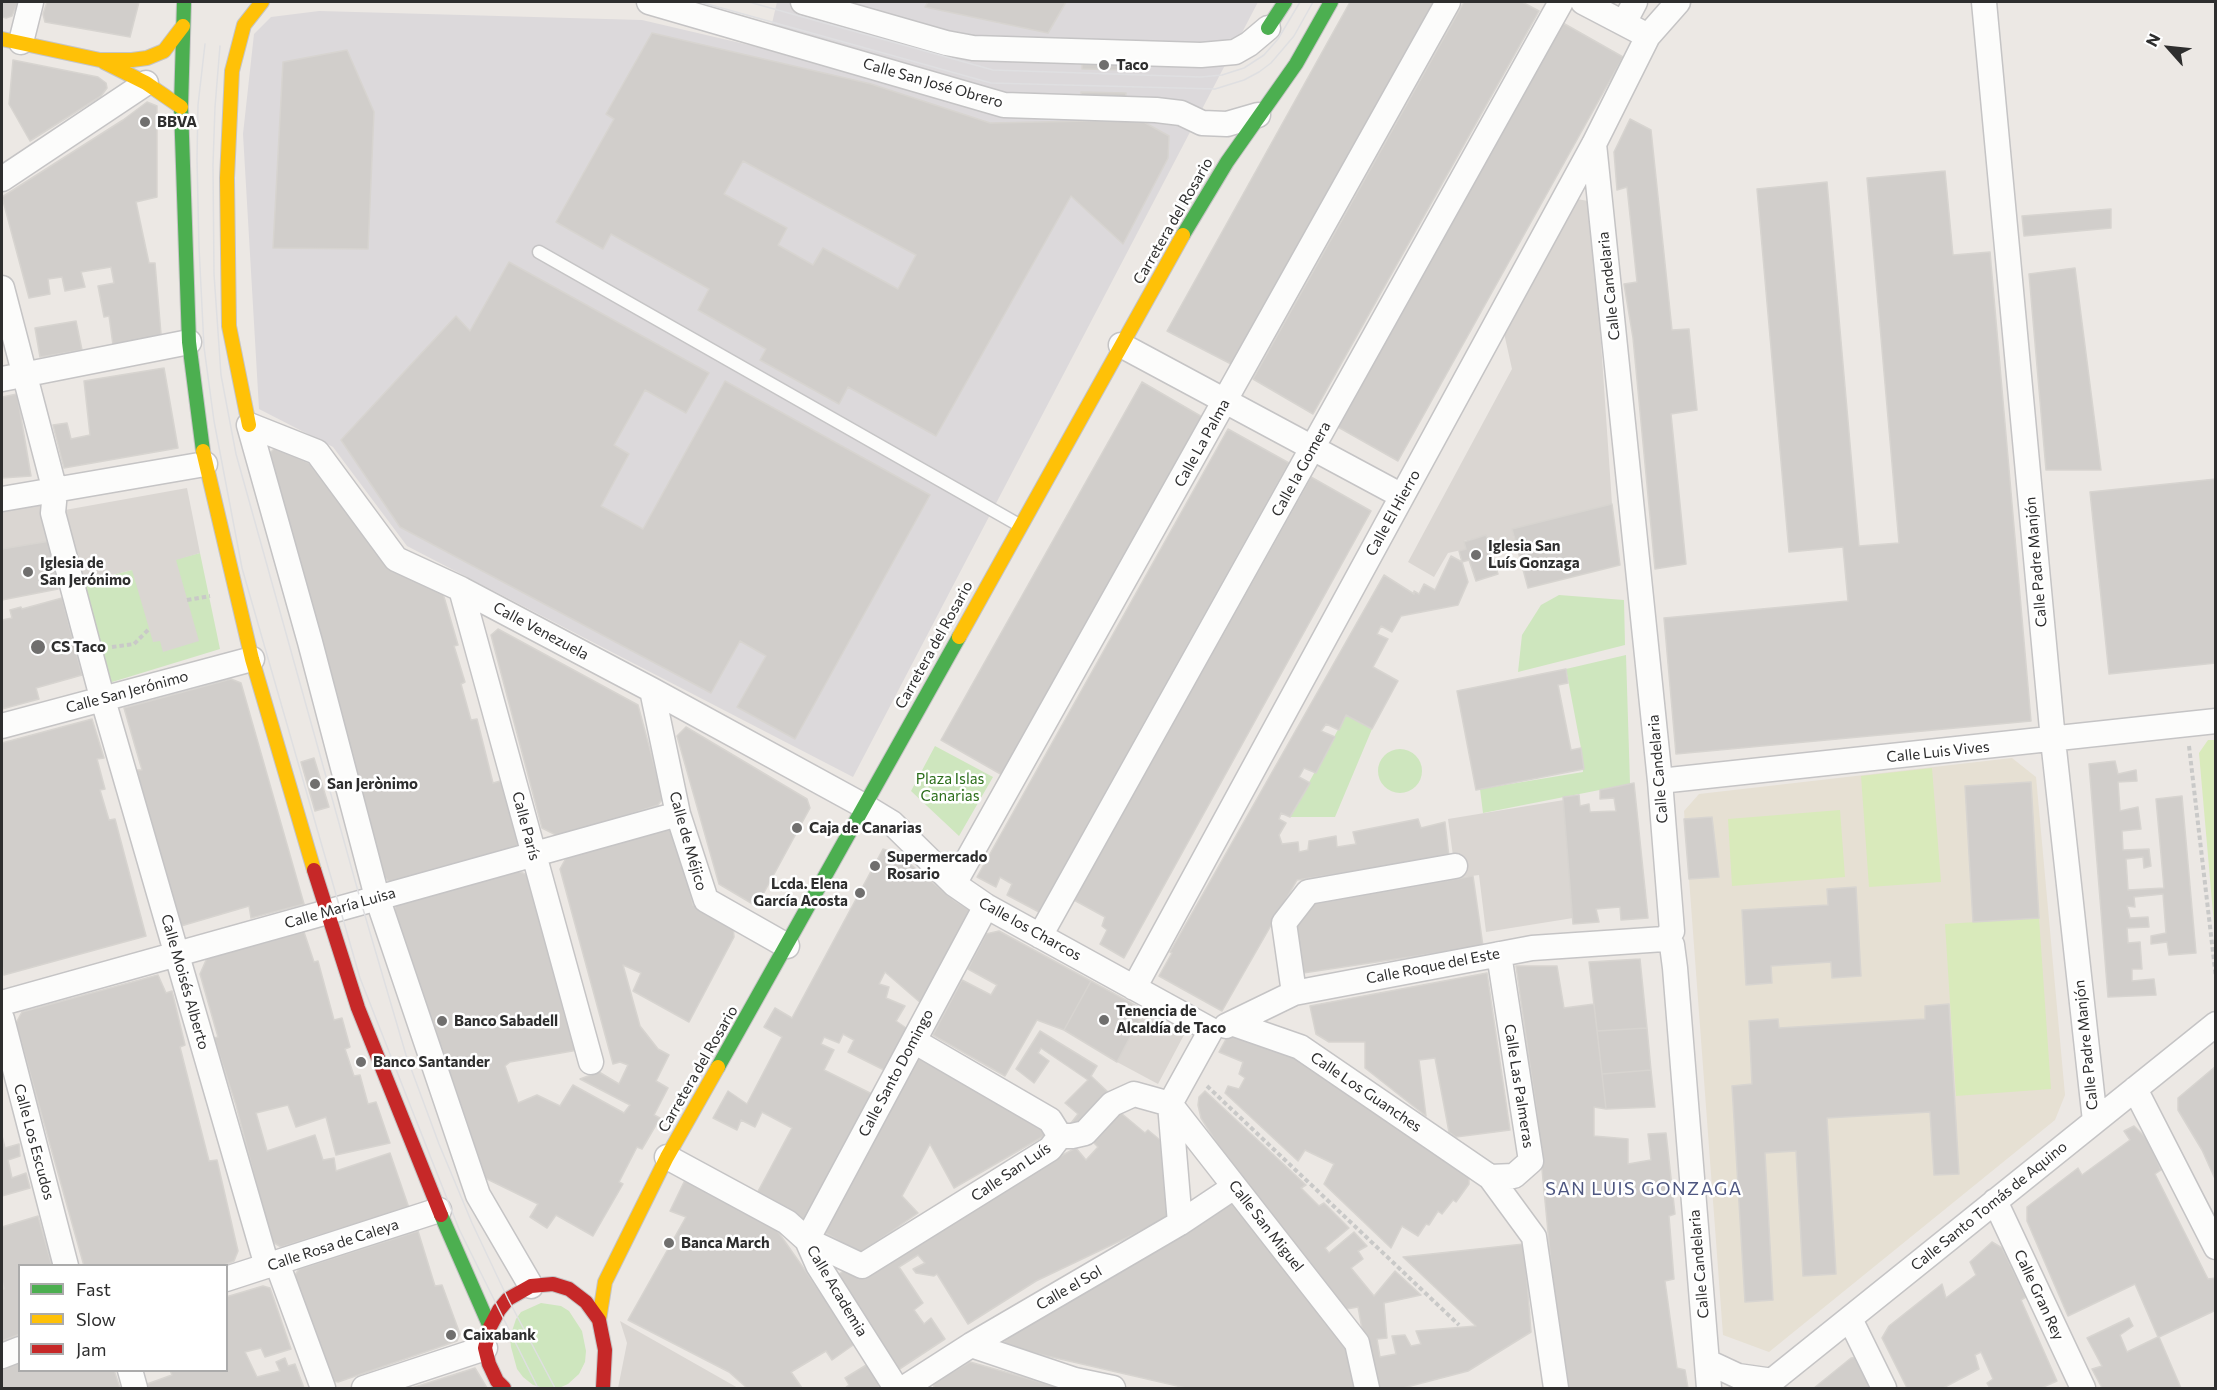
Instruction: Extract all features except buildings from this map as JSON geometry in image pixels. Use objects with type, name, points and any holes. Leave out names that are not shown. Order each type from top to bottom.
[{"type":"main road","points":[[184,2],[181,106],[189,342],[205,464],[252,659],[327,913],[358,1008],[487,1337],[489,1365],[504,1389]]},
{"type":"main road","points":[[249,426],[229,326],[227,178],[232,71],[244,25],[262,2]]},
{"type":"main road","points":[[1268,28],[1285,2]]},
{"type":"main road","name":"Carretera del Rosario","points":[[599,1320],[604,1282],[667,1157],[1193,217],[1258,115],[1296,64],[1331,2]]},
{"type":"main road","points":[[100,60],[147,58],[164,51],[183,26]]},
{"type":"main road","points":[[11,40],[100,60],[146,83],[181,106]]},
{"type":"main road","points":[[487,1337],[499,1310],[508,1299],[531,1286],[553,1284],[569,1289],[586,1302],[599,1320],[605,1350],[603,1389]]},
{"type":"main road","points":[[591,1389],[603,1370]]},
{"type":"street","points":[[11,40],[31,2]]},
{"type":"street","name":"Calle San José Obrero","points":[[649,2],[1004,105],[1156,110],[1181,113],[1202,123],[1227,124],[1258,115]]},
{"type":"street","points":[[803,2],[946,43],[973,48],[1201,55],[1235,52],[1249,45],[1268,28]]},
{"type":"street","name":"Calle La Palma","points":[[954,884],[1448,2]]},
{"type":"street","name":"Calle la Gomera","points":[[1040,936],[1561,2]]},
{"type":"street","points":[[1583,2],[1648,36]]},
{"type":"street","points":[[1624,23],[1635,2]]},
{"type":"street","name":"Calle El Hierro","points":[[1134,988],[1594,144],[1648,36],[1678,2]]},
{"type":"street","name":"Calle Padre Manjón","points":[[1984,2],[2053,740],[2095,1122]]},
{"type":"street","points":[[2,179],[146,83]]},
{"type":"street","name":"Calle Candelaria","points":[[1594,144],[1660,782],[1672,931],[1664,939],[1672,945],[1675,968],[1709,1389]]},
{"type":"street","name":"Calle Moisés Alberto","points":[[2,288],[13,377],[55,491],[53,513],[86,637],[177,952],[272,1265],[323,1389]]},
{"type":"street","points":[[13,377],[189,342]]},
{"type":"street","points":[[1121,345],[1402,496]]},
{"type":"street","points":[[249,426],[310,642],[377,897],[478,1195],[531,1286]]},
{"type":"street","name":"Calle Venezuela","points":[[249,426],[317,452],[396,559],[461,589],[864,806]]},
{"type":"street","points":[[2,500],[205,464]]},
{"type":"street","name":"Calle París","points":[[461,589],[591,1062]]},
{"type":"street","name":"Calle San Jerónimo","points":[[2,726],[252,659]]},
{"type":"street","name":"Calle de Méjico","points":[[652,690],[678,814],[706,900],[787,946]]},
{"type":"street","name":"Calle Luis Vives","points":[[1660,782],[2216,721]]},
{"type":"street","name":"Calle los Charcos","points":[[864,806],[892,823],[954,884],[986,906],[1134,988],[1222,1027]]},
{"type":"street","name":"Calle María Luisa","points":[[2,1003],[177,952],[327,913],[377,897],[678,814]]},
{"type":"street","points":[[1278,1038],[1287,996],[1284,923],[1308,892],[1455,866]]},
{"type":"street","name":"Calle Santo Domingo","points":[[807,1240],[986,906]]},
{"type":"street","name":"Calle Roque del Este","points":[[1222,1027],[1287,996],[1556,945],[1664,939]]},
{"type":"street","name":"Calle Las Palmeras","points":[[1490,1177],[1514,1176],[1531,1161],[1499,954]]},
{"type":"street","name":"Calle Los Escudos","points":[[2,1019],[65,1264]]},
{"type":"street","name":"Calle Santo Tomás de Aquino","points":[[1768,1385],[2216,1024]]},
{"type":"street","points":[[1180,1223],[1170,1104],[1189,1069],[1222,1027]]},
{"type":"street","name":"Calle Los Guanches","points":[[1222,1027],[1278,1038],[1300,1047],[1490,1177]]},
{"type":"street","name":"Calle San Luís","points":[[807,1240],[862,1266],[1050,1149],[1060,1136],[1050,1120],[914,1041]]},
{"type":"street","points":[[2135,1089],[2216,1247]]},
{"type":"street","points":[[1060,1136],[1085,1133],[1112,1104],[1134,1094],[1170,1104]]},
{"type":"street","name":"Calle San Miguel","points":[[1170,1104],[1358,1342],[1366,1389]]},
{"type":"street","name":"Calle Academia","points":[[667,1157],[787,1222],[807,1240],[818,1265],[896,1389]]},
{"type":"street","points":[[1490,1177],[1534,1237],[1556,1389]]},
{"type":"street","name":"Calle el Sol","points":[[904,1389],[971,1345],[1180,1223],[1234,1187]]},
{"type":"street","name":"Calle Gran Rey","points":[[1995,1202],[2083,1389]]},
{"type":"street","name":"Calle Rosa de Caleya","points":[[228,1278],[439,1210]]},
{"type":"street","points":[[1850,1319],[1884,1389]]},
{"type":"street","points":[[364,1389],[487,1337]]},
{"type":"street","points":[[971,1345],[1075,1384],[1113,1389]]},
{"type":"street","points":[[2,1356],[18,1350]]},
{"type":"street","points":[[1708,1362],[1738,1376],[1768,1385]]},
{"type":"street","points":[[130,1372],[135,1389]]},
{"type":"lane","points":[[539,252],[1019,525]]},
{"type":"path","points":[[86,637],[114,648],[134,644],[150,628]]},
{"type":"path","points":[[2187,724],[2216,978]]},
{"type":"path","points":[[1189,1069],[1459,1325]]},
{"type":"shaded area","points":[[777,2],[1258,2],[853,777],[407,546],[333,447],[259,409],[243,134],[254,34],[271,17],[319,11],[642,20],[766,49]]},
{"type":"shaded area","points":[[1577,199],[1588,201],[1592,211],[1612,504],[1512,529],[1515,543],[1491,549],[1486,536],[1464,541],[1466,549],[1448,553],[1434,577],[1408,562],[1512,369],[1504,333]]},
{"type":"shaded area","points":[[187,488],[200,553],[176,560],[199,641],[163,652],[160,641],[153,642],[132,570],[72,585],[50,541],[2,549],[2,499],[55,491],[54,512]]},
{"type":"shaded area","points":[[2012,758],[2036,777],[2065,1095],[2055,1120],[1769,1352],[1723,1335],[1684,811],[1699,794]]},
{"type":"shaded area","points":[[1564,800],[1573,918],[1486,932],[1479,875],[1456,878],[1448,819]]},
{"type":"shaded area","points":[[1144,1010],[1185,1033],[1158,1084],[1117,1062]]},
{"type":"shaded area","points":[[620,1321],[738,1388],[618,1388],[627,1343]]},
{"type":"green space","points":[[200,553],[220,649],[99,686],[72,585]]},
{"type":"green space","points":[[1559,595],[1624,600],[1625,645],[1518,672],[1522,635],[1541,605]]},
{"type":"green space","points":[[1626,655],[1630,784],[1483,813],[1480,789],[1583,772],[1581,748],[1566,669]]},
{"type":"green space","points":[[1346,715],[1372,729],[1335,817],[1290,817]]},
{"type":"green space","points":[[2208,740],[2215,740],[2215,936],[2199,753]]},
{"type":"green space","name":"Plaza Islas Canarias","points":[[935,746],[993,777],[959,836],[911,791]]},
{"type":"green space","points":[[1400,749],[1409,750],[1416,755],[1421,762],[1421,780],[1416,787],[1409,792],[1400,793],[1391,792],[1384,787],[1379,780],[1378,771],[1379,762],[1384,755],[1391,750]]},
{"type":"green space","points":[[1932,768],[1941,882],[1869,887],[1861,776]]},
{"type":"green space","points":[[1840,810],[1845,877],[1732,886],[1728,819]]},
{"type":"green space","points":[[2039,918],[2051,1089],[1956,1096],[1945,924]]},
{"type":"green space","points":[[541,1303],[561,1306],[569,1311],[582,1331],[586,1351],[585,1362],[579,1374],[568,1384],[559,1388],[533,1385],[523,1377],[517,1369],[511,1347],[510,1337],[516,1319],[521,1312]]},
{"type":"tram line","points":[[700,2],[991,83],[1215,89],[1244,80],[1271,63],[1294,36],[1313,2]]},
{"type":"tram line","points":[[749,2],[993,70],[1201,77],[1222,75],[1244,68],[1264,55],[1278,39],[1300,2]]},
{"type":"tram line","points":[[205,44],[198,105],[197,159],[204,347],[214,421],[242,568],[360,978],[459,1229],[538,1388]]},
{"type":"tram line","points":[[220,46],[213,165],[214,274],[221,375],[236,454],[406,1055],[439,1144],[472,1223],[508,1299],[555,1388]]},
{"type":"traffic: fast","points":[[184,2],[181,107],[189,342],[203,451]]},
{"type":"traffic: fast","points":[[1268,28],[1285,2]]},
{"type":"traffic: fast","points":[[1183,235],[1227,162],[1296,64],[1331,2]]},
{"type":"traffic: fast","points":[[718,1067],[959,637]]},
{"type":"traffic: fast","points":[[441,1215],[490,1327]]},
{"type":"traffic: slow","points":[[249,425],[229,326],[227,178],[232,71],[244,25],[262,2]]},
{"type":"traffic: slow","points":[[2,39],[100,60],[132,60],[147,58],[164,51],[183,26]]},
{"type":"traffic: slow","points":[[104,62],[146,83],[181,107]]},
{"type":"traffic: slow","points":[[959,637],[1183,235]]},
{"type":"traffic: slow","points":[[203,451],[252,659],[314,870]]},
{"type":"traffic: slow","points":[[599,1320],[605,1282],[667,1157],[718,1067]]},
{"type":"traffic: jam","points":[[314,870],[358,1008],[441,1215]]},
{"type":"traffic: jam","points":[[504,1388],[497,1381],[485,1348],[490,1327],[508,1299],[531,1286],[553,1284],[569,1289],[586,1302],[599,1320],[605,1350],[603,1388]]},
{"type":"place","name":"Taco","points":[[1104,65]]},
{"type":"place","name":"BBVA","points":[[145,122]]},
{"type":"place","name":"Iglesia San Luís Gonzaga","points":[[1476,555]]},
{"type":"place","name":"Iglesia de San Jerónimo","points":[[28,572]]},
{"type":"place","name":"CS Taco","points":[[38,647]]},
{"type":"place","name":"San Jerònimo","points":[[315,784]]},
{"type":"place","name":"Caja de Canarias","points":[[797,828]]},
{"type":"place","name":"Supermercado Rosario","points":[[875,866]]},
{"type":"place","name":"Lcda. Elena García Acosta","points":[[860,893]]},
{"type":"place","name":"Tenencia de Alcaldía de Taco","points":[[1104,1020]]},
{"type":"place","name":"Banco Sabadell","points":[[442,1021]]},
{"type":"place","name":"Banco Santander","points":[[361,1062]]},
{"type":"place","name":"Banca March","points":[[669,1243]]},
{"type":"place","name":"Caixabank","points":[[451,1335]]},
{"type":"district","name":"SAN LUIS GONZAGA","points":[[1644,1189]]}]
